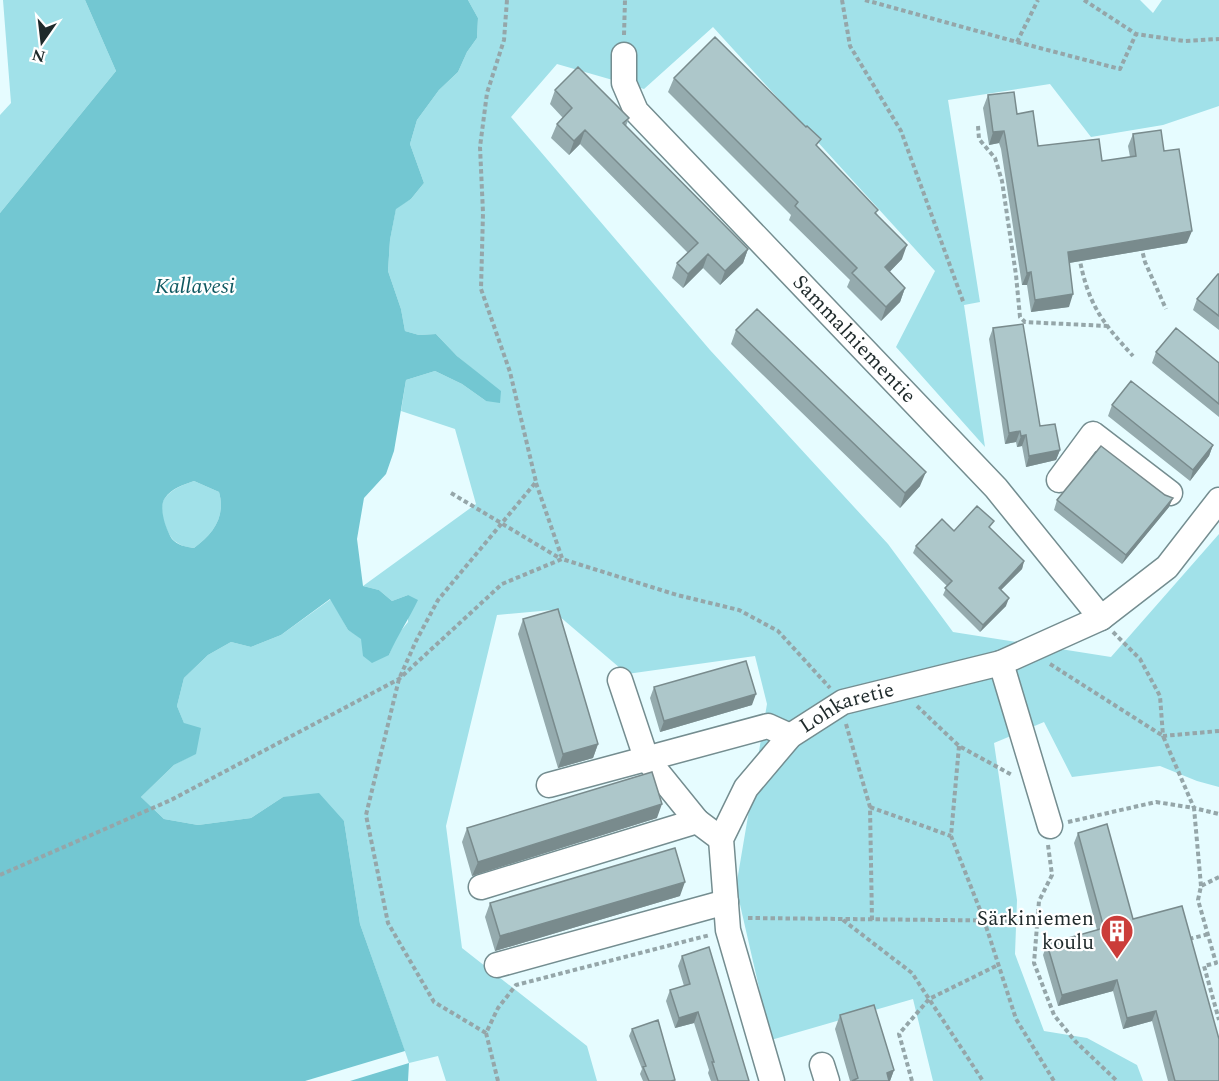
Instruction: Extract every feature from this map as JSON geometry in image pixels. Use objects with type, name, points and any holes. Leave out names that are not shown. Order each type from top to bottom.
[{"type":"street","name":"Sammalniementie","points":[[624,55],[624,83],[636,111],[996,488],[1101,618]]},
{"type":"street","points":[[1059,480],[1093,434],[1170,493]]},
{"type":"street","name":"Lohkaretie","points":[[721,839],[746,788],[790,736],[844,712],[1001,663],[1101,618],[1167,567],[1219,500]]},
{"type":"street","points":[[1001,663],[1050,826]]},
{"type":"street","points":[[620,680],[646,758],[697,821],[721,839],[731,917],[772,1081]]},
{"type":"street","points":[[549,785],[768,726],[790,736]]},
{"type":"street","points":[[481,887],[697,821]]},
{"type":"street","points":[[497,965],[731,917]]},
{"type":"path","points":[[507,0],[504,39],[487,93],[480,147],[483,213],[481,289],[510,372],[536,482],[562,559]]},
{"type":"path","points":[[624,55],[625,0]]},
{"type":"path","points":[[842,0],[850,46],[901,131],[964,304]]},
{"type":"path","points":[[865,0],[1120,69],[1136,34]]},
{"type":"path","points":[[1017,42],[1038,0]]},
{"type":"path","points":[[1084,0],[1136,34],[1184,41],[1219,39]]},
{"type":"path","points":[[978,126],[979,139],[995,158],[1002,181],[1020,317],[1025,322],[1107,326]]},
{"type":"path","points":[[1140,239],[1145,262],[1166,309]]},
{"type":"path","points":[[1078,250],[1088,292],[1097,314],[1133,356]]},
{"type":"path","points":[[486,1033],[434,1002],[388,922],[366,815],[399,679],[416,641],[438,600],[536,482]]},
{"type":"path","points":[[451,493],[562,559],[677,595],[739,609],[778,631],[844,712],[870,807],[872,920]]},
{"type":"path","points":[[0,875],[171,800],[399,679],[502,584],[562,559]]},
{"type":"path","points":[[1101,618],[1140,659],[1160,696],[1163,736],[1194,807],[1201,886],[1198,900],[1216,963],[1204,966],[1219,1020]]},
{"type":"path","points":[[1047,662],[1163,736],[1219,732]]},
{"type":"path","points":[[914,702],[959,746],[1039,789]]},
{"type":"path","points":[[959,746],[951,836],[984,920],[1016,1019],[1054,1081]]},
{"type":"path","points":[[1117,1081],[1075,1041],[1054,1015],[1034,963],[1039,901],[1052,875],[1047,833],[1050,826],[1156,802],[1194,807],[1219,814]]},
{"type":"path","points":[[870,807],[951,836]]},
{"type":"path","points":[[1201,886],[1219,877]]},
{"type":"path","points":[[498,1081],[486,1033],[498,1008],[516,986],[731,917],[1037,921]]},
{"type":"path","points":[[843,919],[912,973],[982,1081]]},
{"type":"path","points":[[1185,940],[1209,934]]},
{"type":"path","points":[[912,1081],[899,1034],[929,999],[998,965]]},
{"type":"shaded area","points":[[3,0],[85,0],[116,71],[0,213],[0,115],[11,103]]},
{"type":"shaded area","points":[[468,0],[1140,0],[1153,13],[1162,0],[1219,0],[1219,106],[1163,125],[1091,137],[1050,84],[948,100],[980,302],[964,305],[985,447],[896,347],[935,271],[713,27],[644,89],[557,64],[511,117],[710,350],[888,544],[953,632],[1111,657],[1219,534],[1219,787],[1160,766],[1072,777],[1044,722],[994,743],[1017,900],[1015,954],[1044,1031],[1087,1038],[1137,1065],[1143,1081],[933,1081],[913,999],[771,1040],[736,887],[767,704],[755,656],[627,674],[552,610],[497,615],[446,826],[462,948],[587,1046],[597,1081],[446,1081],[438,1056],[409,1063],[360,924],[344,821],[283,797],[251,818],[198,825],[164,819],[141,797],[174,765],[196,753],[177,706],[184,678],[208,655],[231,642],[251,647],[281,635],[331,599],[348,630],[389,655],[396,637],[408,622],[408,595],[392,601],[379,590],[363,586],[476,504],[455,429],[401,411],[406,380],[435,371],[462,384],[486,401],[475,371],[436,334],[419,335],[405,331],[401,309],[388,271],[390,240],[396,208],[411,199],[424,183],[410,144],[417,120],[439,90],[458,72],[467,52],[477,38],[478,18]]},
{"type":"shaded area","points":[[194,481],[219,492],[221,509],[212,531],[194,548],[180,544],[172,538],[164,521],[162,508],[165,498],[171,492]]},
{"type":"water","name":"Kallavesi","points":[[85,0],[468,0],[478,18],[477,38],[467,52],[458,72],[439,90],[417,120],[410,144],[424,183],[411,199],[396,209],[390,240],[388,271],[401,309],[405,331],[419,335],[436,334],[457,356],[501,391],[500,403],[486,401],[462,384],[435,371],[406,380],[394,451],[386,474],[364,498],[357,539],[363,586],[379,590],[392,601],[408,595],[418,600],[389,655],[372,663],[363,656],[361,639],[348,630],[330,599],[281,635],[251,647],[231,642],[208,655],[184,678],[177,706],[184,723],[201,728],[196,754],[174,765],[141,797],[164,819],[198,825],[251,818],[283,797],[319,793],[344,821],[360,924],[409,1063],[408,1081],[0,1081],[0,213],[116,71]],"holes":[[[194,481],[219,492],[221,501],[219,517],[207,537],[194,548],[174,541],[167,530],[164,518],[162,507],[165,498],[178,487]]]},
{"type":"pier","points":[[405,1051],[409,1063],[350,1081],[305,1081]]},
{"type":"building","points":[[715,37],[821,139],[816,145],[878,210],[875,213],[907,245],[885,267],[905,288],[886,307],[852,273],[857,268],[795,206],[798,202],[674,78]]},
{"type":"building","points":[[578,67],[629,118],[623,123],[748,249],[725,271],[708,254],[688,274],[677,263],[698,243],[585,130],[574,141],[557,124],[572,108],[555,90]]},
{"type":"building","points":[[1014,92],[1017,114],[1033,111],[1038,146],[1099,139],[1102,161],[1136,156],[1133,134],[1161,130],[1164,151],[1179,149],[1192,231],[1068,252],[1073,294],[1035,300],[1031,272],[1027,273],[1004,131],[993,132],[988,95]]},
{"type":"building","points":[[1219,274],[1219,316],[1197,299]]},
{"type":"building","points":[[757,309],[926,472],[905,493],[736,330]]},
{"type":"building","points":[[1023,324],[1040,426],[1055,424],[1060,450],[1029,456],[1026,435],[1021,436],[1020,431],[1009,433],[993,328]]},
{"type":"building","points":[[1176,328],[1219,363],[1219,404],[1156,352]]},
{"type":"building","points":[[1131,381],[1213,445],[1193,470],[1112,405]]},
{"type":"building","points":[[1101,446],[1165,495],[1173,498],[1126,555],[1057,500]]},
{"type":"building","points":[[977,506],[994,521],[989,527],[1024,561],[999,588],[1009,598],[983,625],[945,588],[952,581],[916,546],[942,519],[954,531]]},
{"type":"building","points":[[558,609],[598,744],[563,754],[523,619]]},
{"type":"building","points":[[746,661],[756,694],[664,721],[654,687]]},
{"type":"building","points":[[652,772],[662,804],[478,862],[467,828]]},
{"type":"building","name":"Särkiniemen koulu","points":[[1107,824],[1133,919],[1182,906],[1219,1039],[1219,1081],[1175,1081],[1156,1011],[1127,1018],[1117,980],[1062,995],[1047,944],[1104,928],[1078,833]]},
{"type":"building","points":[[675,848],[685,882],[500,936],[490,903]]},
{"type":"building","points":[[709,947],[749,1081],[718,1081],[698,1012],[679,1018],[670,990],[690,984],[682,956]]},
{"type":"building","points":[[874,1005],[894,1070],[887,1073],[889,1081],[852,1081],[858,1078],[840,1015]]},
{"type":"building","points":[[658,1020],[675,1080],[671,1081],[649,1081],[643,1067],[646,1066],[632,1029]]},
{"type":"place","name":"Särkiniemen koulu","points":[[1117,960]]}]
